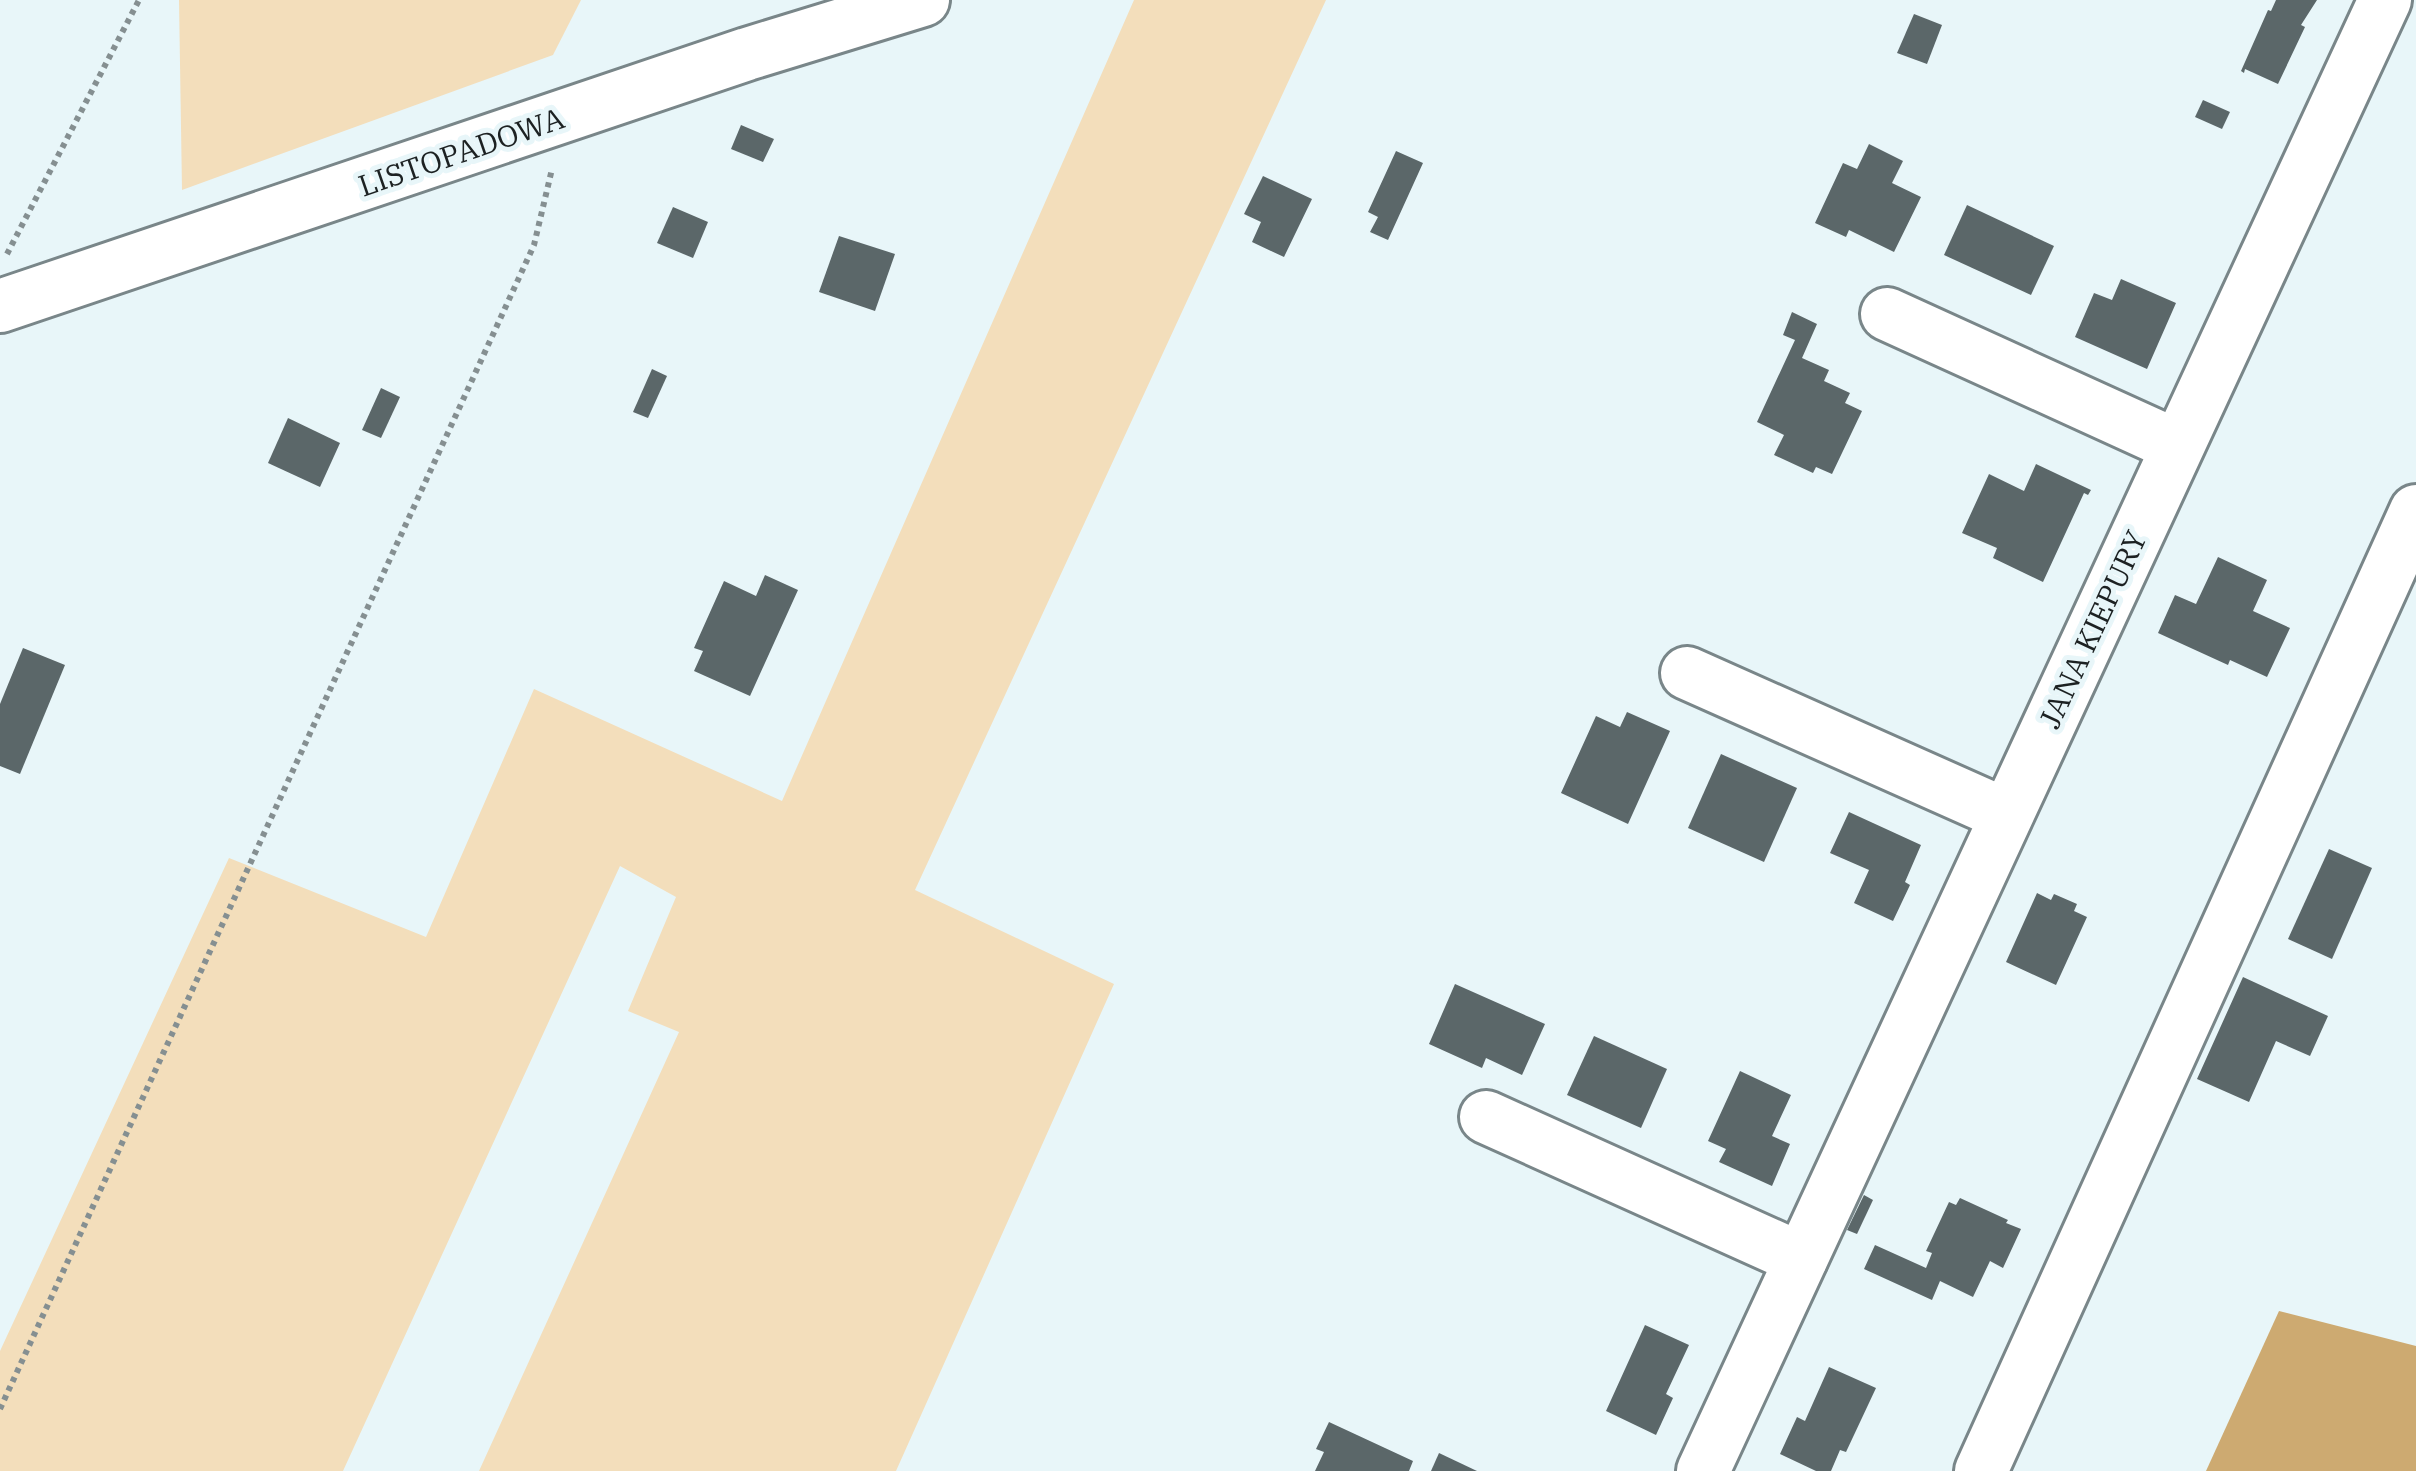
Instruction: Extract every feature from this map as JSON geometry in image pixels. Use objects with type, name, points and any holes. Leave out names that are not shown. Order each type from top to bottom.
[{"type":"street","name":"LISTOPADOWA","points":[[0,306],[746,54],[923,0]]},
{"type":"street","name":"JANA KIEPURY","points":[[1703,1471],[2384,0]]},
{"type":"street","points":[[1886,314],[2177,446]]},
{"type":"street","points":[[1981,1471],[2416,511]]},
{"type":"street","points":[[1687,673],[2006,814]]},
{"type":"street","points":[[1486,1117],[1801,1259]]},
{"type":"path","points":[[0,268],[139,0]]},
{"type":"path","points":[[0,1409],[534,244],[564,116]]},
{"type":"shaded area","points":[[179,0],[581,0],[553,55],[182,190]]},
{"type":"shaded area","points":[[1134,0],[1326,0],[915,890],[1114,984],[896,1471],[479,1471],[679,1032],[628,1011],[676,897],[620,866],[343,1471],[0,1471],[0,1351],[229,858],[426,937],[534,689],[782,801]]},
{"type":"shaded area","points":[[2279,1311],[2416,1346],[2416,1471],[2206,1471]]},
{"type":"building","points":[[2276,0],[2317,0],[2301,25],[2305,27],[2278,84],[2245,69],[2244,73],[2241,71]]},
{"type":"building","points":[[1914,14],[1942,25],[1927,64],[1897,53]]},
{"type":"building","points":[[2203,100],[2230,112],[2222,129],[2195,117]]},
{"type":"building","points":[[741,125],[774,139],[763,162],[731,149]]},
{"type":"building","points":[[1869,144],[1903,161],[1892,183],[1921,197],[1894,252],[1849,230],[1846,237],[1815,223],[1843,163],[1857,169]]},
{"type":"building","points":[[1396,151],[1423,163],[1388,240],[1370,232],[1378,217],[1368,212]]},
{"type":"building","points":[[1263,176],[1312,199],[1284,257],[1252,242],[1261,222],[1244,214]]},
{"type":"building","points":[[1967,205],[2054,246],[2031,295],[1944,255]]},
{"type":"building","points":[[673,207],[708,222],[693,258],[657,243]]},
{"type":"building","points":[[839,236],[895,254],[875,311],[819,292]]},
{"type":"building","points":[[2121,279],[2176,303],[2147,369],[2075,337],[2094,293],[2112,300]]},
{"type":"building","points":[[1792,312],[1817,324],[1802,358],[1829,370],[1824,381],[1850,393],[1845,403],[1862,411],[1832,474],[1816,467],[1813,473],[1774,455],[1784,435],[1757,422],[1795,340],[1783,335]]},
{"type":"building","points":[[652,369],[667,376],[648,418],[633,412]]},
{"type":"building","points":[[381,388],[400,397],[381,438],[362,430]]},
{"type":"building","points":[[288,418],[340,443],[320,487],[268,463]]},
{"type":"building","points":[[2036,464],[2091,490],[2088,495],[2084,493],[2043,582],[1993,558],[1997,548],[1962,533],[1989,474],[2024,491]]},
{"type":"building","points":[[2218,557],[2267,580],[2253,611],[2290,628],[2267,677],[2230,660],[2228,665],[2158,633],[2175,595],[2196,604]]},
{"type":"building","points":[[765,575],[798,590],[750,696],[694,671],[703,651],[694,648],[724,581],[756,596]]},
{"type":"building","points":[[23,648],[65,665],[20,774],[0,766],[0,704]]},
{"type":"building","points":[[1627,712],[1670,731],[1628,824],[1561,793],[1596,716],[1620,727]]},
{"type":"building","points":[[1721,754],[1797,788],[1764,862],[1688,828]]},
{"type":"building","points":[[1849,812],[1921,845],[1905,882],[1910,885],[1893,921],[1854,903],[1869,870],[1830,853]]},
{"type":"building","points":[[2329,849],[2372,868],[2332,959],[2288,939]]},
{"type":"building","points":[[2037,893],[2051,900],[2054,894],[2077,904],[2074,911],[2087,917],[2056,985],[2006,962]]},
{"type":"building","points":[[2243,977],[2328,1016],[2310,1056],[2276,1041],[2249,1102],[2197,1079]]},
{"type":"building","points":[[1455,984],[1545,1024],[1522,1075],[1486,1058],[1482,1068],[1429,1044]]},
{"type":"building","points":[[1594,1036],[1667,1069],[1641,1128],[1567,1095]]},
{"type":"building","points":[[1740,1071],[1791,1095],[1772,1136],[1790,1144],[1772,1186],[1719,1162],[1726,1149],[1708,1141]]},
{"type":"building","points":[[1864,1195],[1873,1200],[1857,1234],[1847,1230]]},
{"type":"building","points":[[1960,1198],[2021,1229],[2003,1268],[1990,1261],[1973,1297],[1940,1281],[1932,1300],[1864,1269],[1875,1245],[1926,1268],[1932,1253],[1926,1251],[1949,1202],[1956,1205]]},
{"type":"building","points":[[1645,1325],[1689,1345],[1666,1394],[1673,1398],[1656,1435],[1606,1411]]},
{"type":"building","points":[[1829,1367],[1876,1388],[1846,1452],[1840,1450],[1831,1471],[1816,1471],[1780,1454],[1797,1417],[1805,1421]]},
{"type":"building","points":[[1329,1422],[1413,1461],[1409,1471],[1315,1471],[1324,1452],[1316,1449]]},
{"type":"building","points":[[1439,1453],[1477,1471],[1431,1471]]}]
